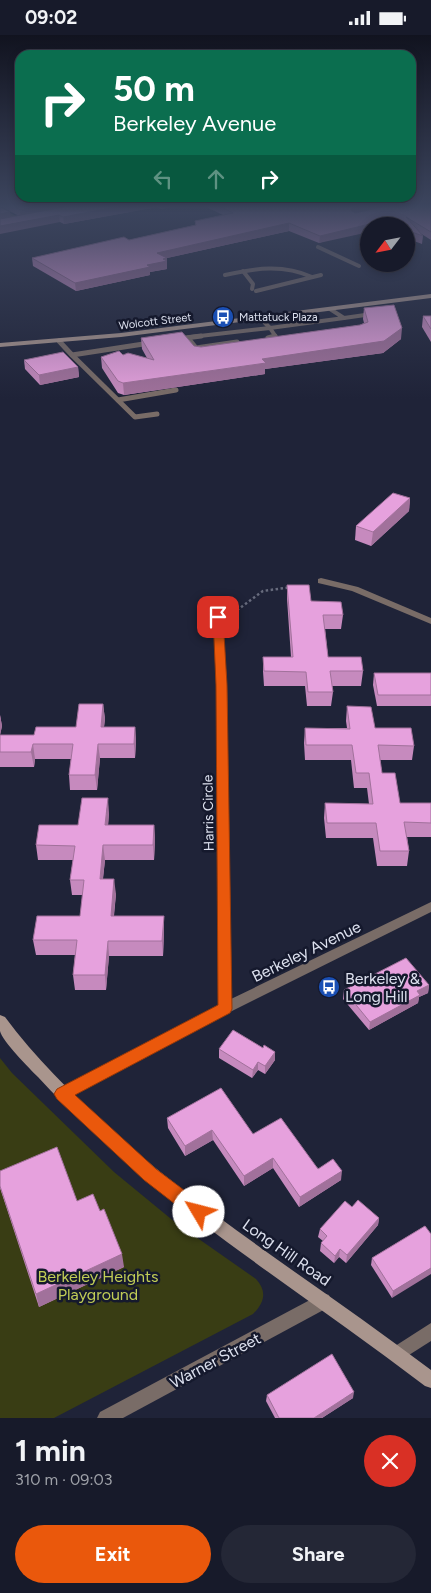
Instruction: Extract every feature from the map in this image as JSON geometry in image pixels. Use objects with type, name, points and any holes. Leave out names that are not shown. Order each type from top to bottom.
[{"type":"main road","name":"Wolcott Street","points":[[0,345],[58,341],[377,305],[431,296]]},
{"type":"main road","name":"Long Hill Road","points":[[0,1021],[25,1055],[62,1094],[150,1174],[230,1235],[431,1380]]},
{"type":"street","points":[[321,581],[355,589],[431,621]]},
{"type":"street","name":"Harris Circle","points":[[218,617],[222,685],[225,1009]]},
{"type":"street","name":"Berkeley Avenue","points":[[62,1094],[225,1009],[431,907]]},
{"type":"street","name":"Warner Street","points":[[106,1418],[323,1301]]},
{"type":"street","points":[[398,1355],[431,1331]]},
{"type":"lane","points":[[225,275],[243,271],[266,270]]},
{"type":"lane","points":[[295,270],[312,277]]},
{"type":"lane","points":[[243,271],[253,284],[254,290],[322,275]]},
{"type":"lane","points":[[330,309],[349,322]]},
{"type":"lane","points":[[172,340],[376,313]]},
{"type":"lane","points":[[265,317],[265,323],[282,343]]},
{"type":"lane","points":[[258,339],[286,336]]},
{"type":"lane","points":[[188,338],[202,354]]},
{"type":"lane","points":[[58,341],[135,417],[157,414]]},
{"type":"lane","points":[[72,355],[155,342]]},
{"type":"lane","points":[[196,348],[240,342]]},
{"type":"lane","points":[[114,349],[120,355]]},
{"type":"lane","points":[[118,400],[176,390]]},
{"type":"path","points":[[218,617],[233,613],[262,591],[305,586],[321,581]]},
{"type":"green space","name":"Berkeley Heights Playground","points":[[0,1058],[12,1073],[114,1172],[176,1223],[256,1279],[260,1283],[263,1292],[262,1301],[253,1314],[54,1418],[0,1418]]},
{"type":"building","points":[[52,270],[138,270],[75,283]]},
{"type":"building","points":[[394,305],[402,328],[384,341],[262,359],[266,363],[123,383],[118,381],[101,357],[119,351],[123,355],[128,353],[154,360],[141,338],[182,332],[194,346],[201,347],[360,325],[368,322],[364,308]]},
{"type":"building","points":[[423,316],[431,316],[431,329]]},
{"type":"building","points":[[63,352],[78,367],[39,375],[24,360]]},
{"type":"building","points":[[393,493],[410,498],[373,532],[356,526]]},
{"type":"building","points":[[287,585],[309,585],[311,601],[341,602],[343,615],[323,615],[328,657],[361,657],[363,671],[330,671],[333,692],[308,692],[306,672],[264,671],[263,657],[293,657]]},
{"type":"building","points":[[374,673],[431,673],[431,695],[378,695]]},
{"type":"building","points":[[79,704],[103,704],[101,727],[135,727],[134,744],[98,744],[95,775],[69,775],[73,744],[33,744],[31,752],[0,752],[0,735],[34,735],[36,727],[76,727]]},
{"type":"building","points":[[347,706],[371,707],[375,728],[411,728],[414,746],[378,745],[382,773],[395,773],[400,803],[431,803],[431,823],[404,822],[409,851],[380,851],[376,823],[327,823],[325,803],[373,804],[369,773],[356,773],[352,745],[306,745],[305,728],[350,729]]},
{"type":"building","points":[[82,798],[108,798],[105,825],[154,825],[153,845],[103,845],[100,879],[114,879],[111,916],[164,916],[162,941],[108,941],[105,975],[73,975],[77,940],[33,940],[37,916],[80,916],[84,880],[70,880],[75,846],[36,845],[39,825],[78,825]]},
{"type":"building","points":[[406,958],[429,985],[417,991],[420,995],[370,1022],[344,990]]},
{"type":"building","points":[[233,1030],[263,1048],[264,1045],[275,1052],[265,1066],[258,1062],[253,1070],[219,1049]]},
{"type":"building","points":[[221,1088],[253,1134],[281,1118],[318,1169],[333,1159],[342,1171],[300,1197],[273,1158],[244,1176],[212,1130],[185,1146],[167,1118]]},
{"type":"building","points":[[57,1147],[77,1201],[93,1194],[100,1211],[104,1209],[122,1254],[36,1294],[0,1186],[0,1171]]},
{"type":"building","points":[[358,1200],[379,1218],[347,1255],[340,1249],[335,1256],[321,1243],[327,1236],[320,1229],[345,1201],[352,1207]]},
{"type":"building","points":[[425,1226],[431,1234],[431,1268],[393,1291],[372,1258]]},
{"type":"building","points":[[332,1354],[354,1392],[314,1418],[279,1418],[267,1395]]},
{"type":"place","name":"Mattatuck Plaza","points":[[223,317]]},
{"type":"place","name":"Berkeley & Long Hill","points":[[329,987]]},
{"type":"route","points":[[199,1212],[150,1174],[62,1094],[225,1009],[222,685],[218,617]]}]
